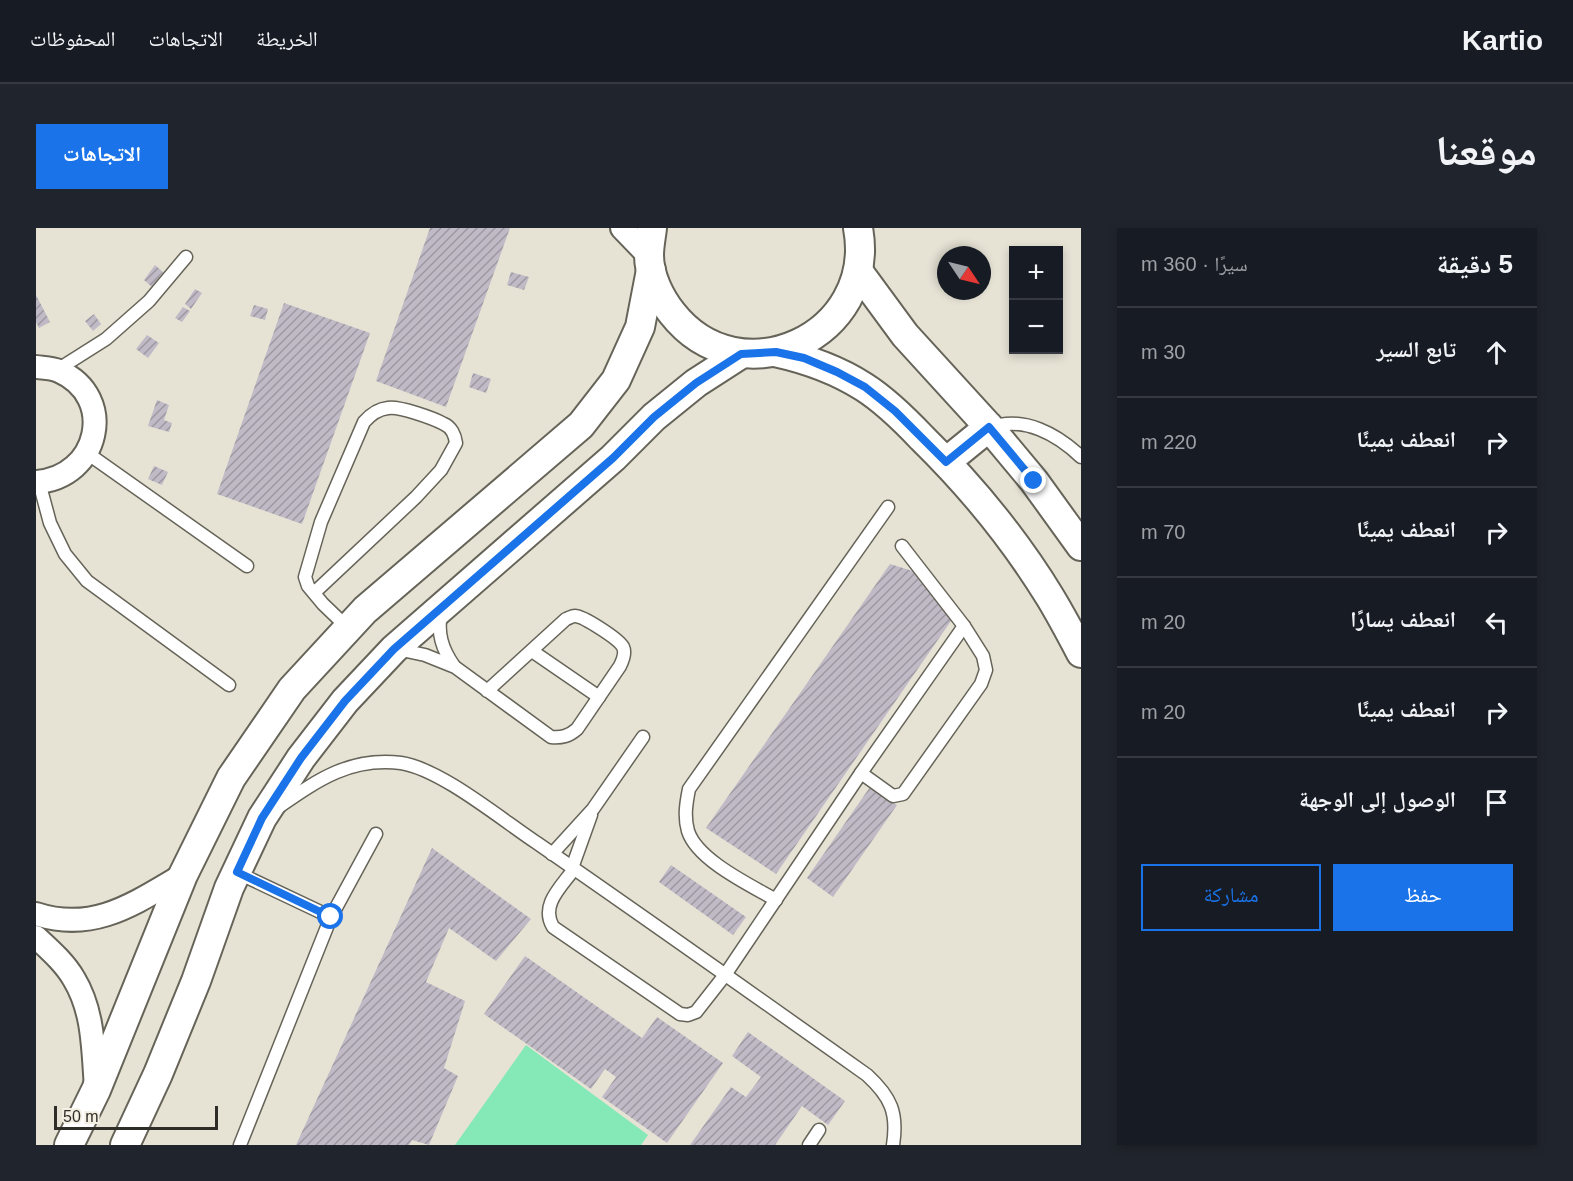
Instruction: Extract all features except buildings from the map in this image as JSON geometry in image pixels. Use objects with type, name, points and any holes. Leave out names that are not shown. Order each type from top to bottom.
[{"type":"street","points":[[622,228],[650,263],[662,301],[682,327],[710,345],[741,354],[776,352],[799,345],[837,315],[850,294],[858,271],[860,243],[858,228]]},
{"type":"street","points":[[69,1145],[96,1090],[183,875],[231,778],[292,689],[365,609],[581,426],[616,380],[640,327],[650,263],[652,228]]},
{"type":"street","points":[[858,271],[905,334],[1034,481],[1081,546]]},
{"type":"street","points":[[776,352],[804,358],[837,372],[865,387],[895,411],[946,462],[1011,540],[1050,597],[1081,653]]},
{"type":"street","points":[[125,1145],[162,1063],[237,872],[262,818],[308,748],[345,701],[394,649],[613,458],[654,417],[696,383],[741,354]]},
{"type":"street","points":[[37,482],[58,478],[75,468],[87,453],[94,434],[94,414],[87,395],[75,380],[47,369]]},
{"type":"street","points":[[946,462],[989,427]]},
{"type":"street","points":[[36,914],[65,921],[93,919],[120,911],[183,875]]},
{"type":"street","points":[[36,937],[73,977],[86,1003],[92,1031],[96,1090]]},
{"type":"lane","points":[[47,369],[106,339],[149,301],[186,257]]},
{"type":"lane","points":[[315,592],[416,497],[441,470],[456,443],[453,432],[445,424],[390,407],[371,414],[364,422],[321,522],[305,577],[308,586],[323,604],[348,628]]},
{"type":"lane","points":[[989,427],[1004,422],[1020,422],[1061,442],[1081,457]]},
{"type":"lane","points":[[87,453],[247,566]]},
{"type":"lane","points":[[37,482],[50,523],[64,554],[87,581],[229,686]]},
{"type":"lane","points":[[776,900],[700,852],[688,833],[685,811],[689,789],[888,507]]},
{"type":"lane","points":[[861,773],[893,796],[903,794],[981,684],[986,670],[983,656],[964,626],[902,546]]},
{"type":"lane","points":[[443,607],[439,622],[440,639],[455,667]]},
{"type":"lane","points":[[394,649],[425,655],[455,667],[487,691],[551,737],[561,738],[577,729],[624,657],[623,648],[616,639],[576,616],[566,619],[487,691]]},
{"type":"lane","points":[[593,809],[573,868],[552,900],[548,909],[548,919],[553,927],[680,1014],[688,1015],[696,1012],[725,975],[861,773],[964,626]]},
{"type":"lane","points":[[532,651],[599,697]]},
{"type":"lane","points":[[552,854],[593,809],[643,737]]},
{"type":"lane","points":[[262,818],[314,783],[341,769],[372,762],[402,763],[432,773],[573,868],[867,1075],[883,1089],[892,1107],[896,1128],[893,1145]]},
{"type":"lane","points":[[240,1145],[331,917],[376,834]]},
{"type":"lane","points":[[237,872],[331,917]]},
{"type":"lane","points":[[809,1145],[819,1130]]},
{"type":"green space","points":[[526,1045],[648,1135],[641,1145],[455,1145]]},
{"type":"route","points":[[331,917],[237,872],[262,818],[301,758],[345,701],[394,649],[613,458],[654,417],[696,383],[741,354],[776,352],[804,358],[837,372],[865,387],[895,411],[946,462],[989,427],[1034,481]]}]
